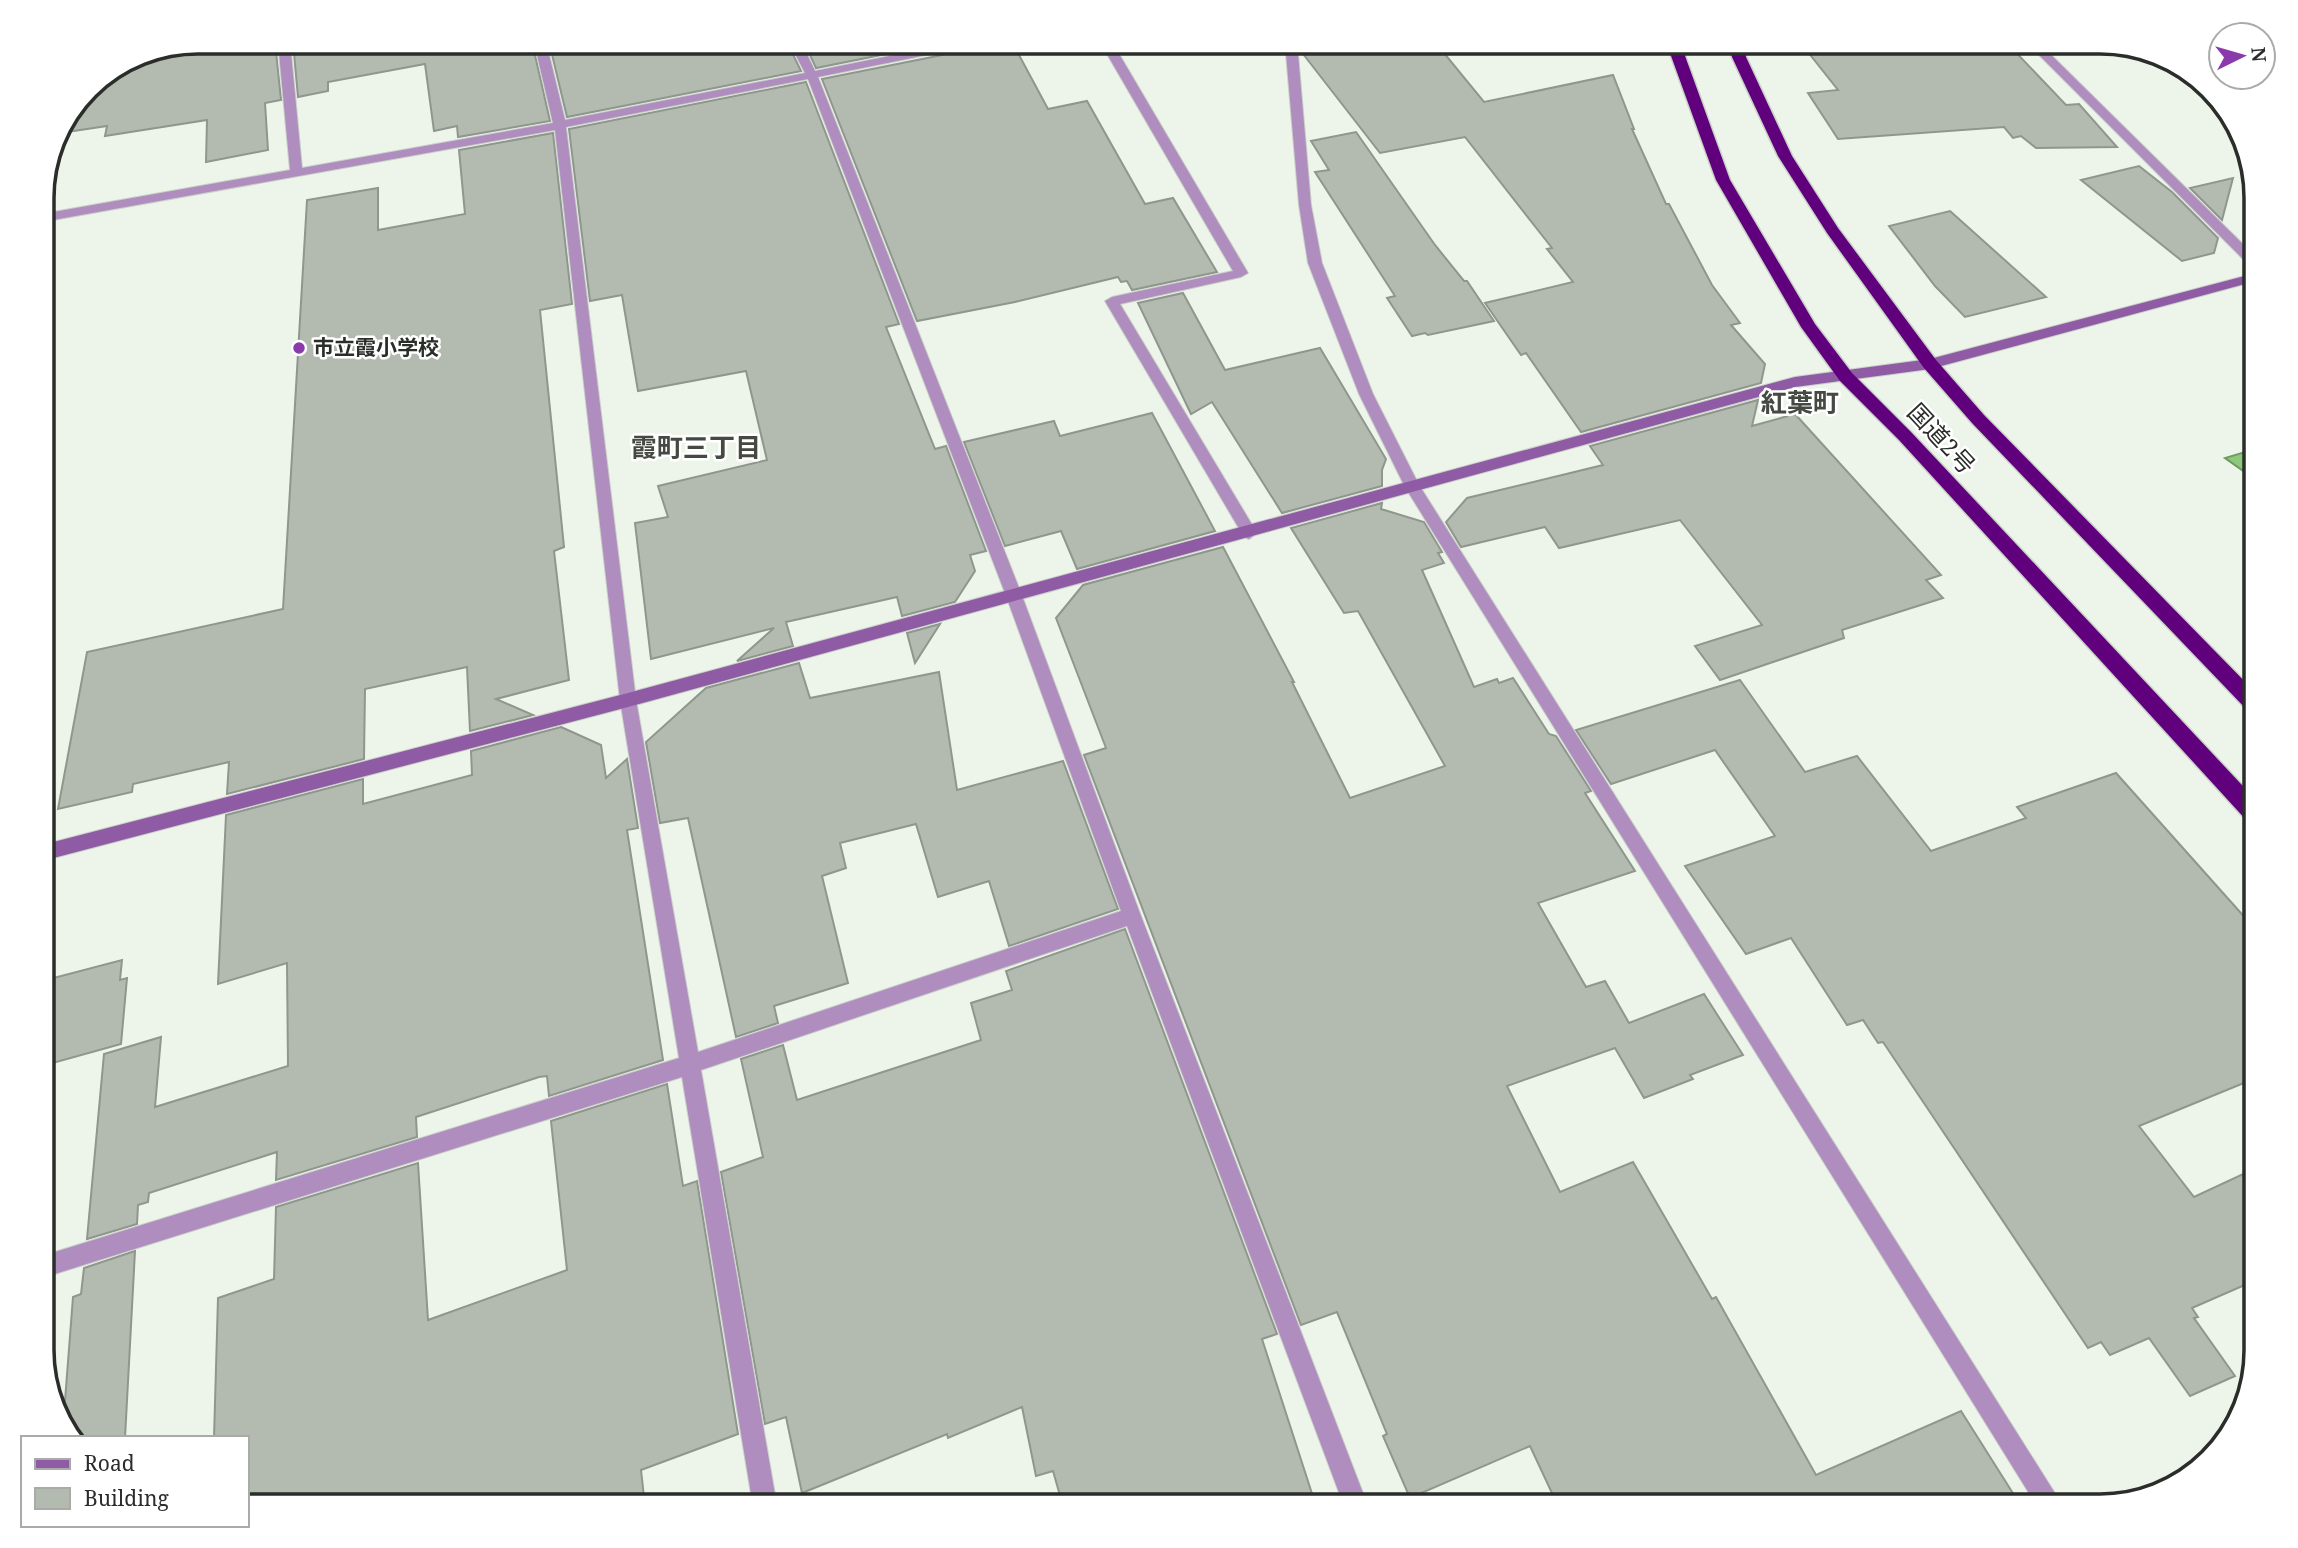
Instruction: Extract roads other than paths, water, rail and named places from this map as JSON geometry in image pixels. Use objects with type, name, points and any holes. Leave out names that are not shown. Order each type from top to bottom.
[{"type":"highway","name":"国道2号","points":[[1677,54],[1723,180],[1809,327],[1846,377],[1905,436],[2244,802]]},
{"type":"highway","name":"国道2号","points":[[1741,54],[1761,107],[1785,156],[1832,230],[1930,364],[1978,419],[2244,694]]},
{"type":"street","points":[[285,54],[296,172]]},
{"type":"street","points":[[543,54],[560,125],[628,699],[763,1494]]},
{"type":"street","points":[[801,54],[812,75],[1013,593],[1132,916],[1351,1494]]},
{"type":"street","points":[[55,216],[560,125],[916,54]]},
{"type":"street","points":[[1112,54],[1241,273],[1112,301],[1249,533]]},
{"type":"street","points":[[1291,54],[1305,205],[1315,263],[1366,394],[1413,487],[2042,1494]]},
{"type":"street","points":[[2044,54],[2244,252]]},
{"type":"street","points":[[55,850],[628,699],[1013,593],[1249,533],[1795,382],[1930,364],[2244,280]]},
{"type":"street","points":[[55,1263],[688,1065],[1132,916]]},
{"type":"place","name":"市立霞小学校","points":[[299,348]]},
{"type":"district","name":"紅葉町","points":[[1800,403]]},
{"type":"district","name":"霞町三丁目","points":[[696,448]]}]
